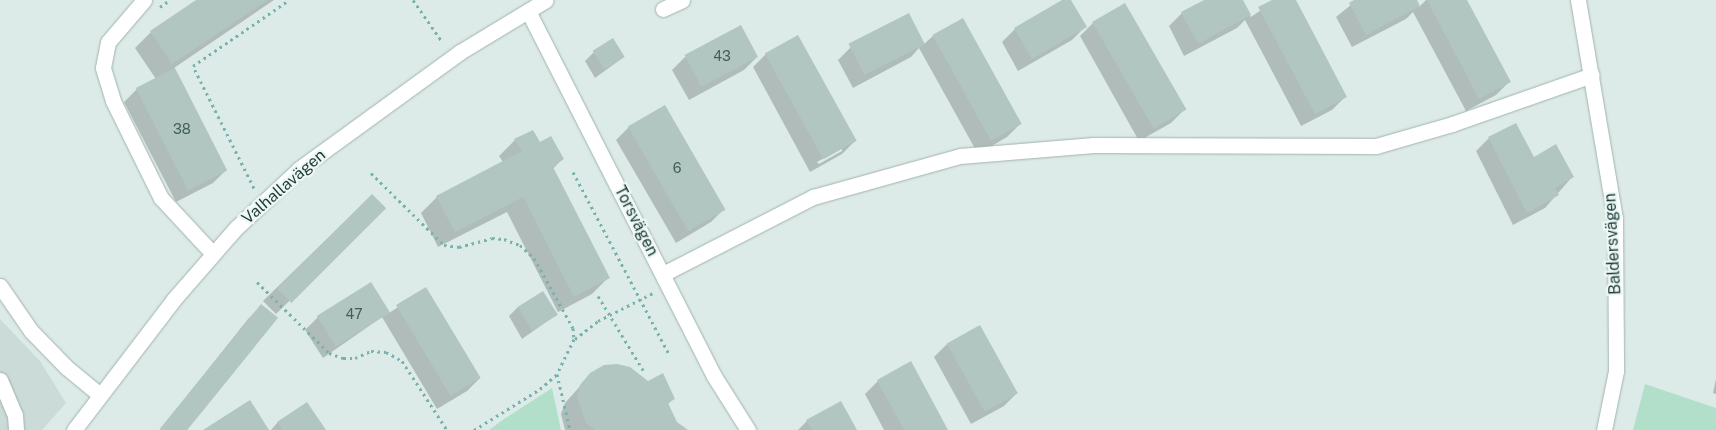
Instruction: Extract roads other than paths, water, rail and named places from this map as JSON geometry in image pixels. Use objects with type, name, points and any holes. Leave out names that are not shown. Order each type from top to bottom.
[{"type":"street","points":[[144,0],[108,42],[103,68],[113,101],[161,198],[213,254]]},
{"type":"street","name":"Valhallavägen","points":[[74,430],[174,300],[213,254],[299,169],[452,58],[546,0]]},
{"type":"street","points":[[663,9],[682,0]]},
{"type":"street","name":"Baldersvägen","points":[[1578,0],[1615,218],[1616,371],[1604,430]]},
{"type":"street","name":"Torsvägen","points":[[528,11],[714,376],[748,430]]},
{"type":"street","points":[[666,280],[814,197],[960,156],[1094,145],[1376,146],[1452,124],[1592,74]]},
{"type":"street","points":[[1,293],[32,331],[66,367],[100,396]]},
{"type":"street","points":[[0,380],[15,423]]}]
